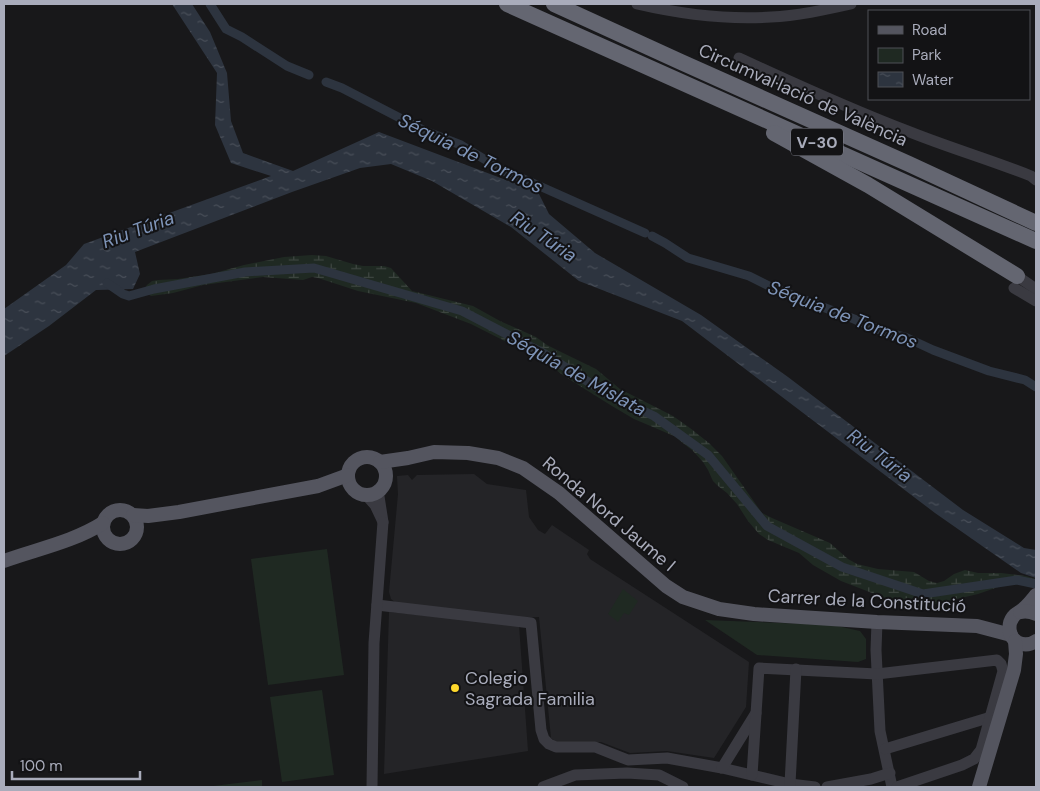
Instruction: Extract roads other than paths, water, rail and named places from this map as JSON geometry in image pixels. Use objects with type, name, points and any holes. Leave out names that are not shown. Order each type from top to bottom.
[{"type":"highway","name":"V-30","points":[[507,4],[1036,242]]},
{"type":"highway","name":"Circumval·lació de València","points":[[554,4],[1036,223]]},
{"type":"highway","points":[[598,44],[703,99],[756,124],[868,185],[1016,282]]},
{"type":"main road","name":"Ronda Nord Jaume I","points":[[383,467],[408,458],[434,452],[468,453],[498,458],[523,468],[559,493],[666,586],[683,597],[719,610],[754,614]]},
{"type":"main road","points":[[318,486],[367,492],[383,485],[385,479],[383,467],[374,459],[368,457],[362,458],[351,465],[348,474],[348,481],[351,487],[367,492]]},
{"type":"main road","points":[[134,515],[148,516],[179,512],[318,486],[348,474]]},
{"type":"main road","points":[[4,561],[90,532],[103,523],[108,514],[118,509],[129,511],[134,515],[137,524],[136,533],[132,540],[124,544],[93,540],[58,544]]},
{"type":"main road","points":[[136,533],[179,512]]},
{"type":"main road","points":[[103,523],[104,533],[110,541]]},
{"type":"main road","points":[[979,787],[1014,670],[1016,654],[1010,624],[1036,595]]},
{"type":"main road","name":"Carrer de la Constitució","points":[[977,626],[1016,616],[1025,611],[1031,611],[1036,614]]},
{"type":"main road","name":"Carrer de la Constitució","points":[[754,614],[977,626],[1013,638],[1020,644],[1034,643]]},
{"type":"main road","points":[[1014,670],[1034,643]]},
{"type":"street","points":[[636,4],[695,15],[738,18],[772,17],[820,11],[850,4]]},
{"type":"street","points":[[738,58],[903,130],[997,162],[1031,176],[1036,180]]},
{"type":"street","points":[[1016,282],[1036,289]]},
{"type":"street","points":[[1016,282],[1036,300]]},
{"type":"street","points":[[367,492],[383,522],[374,642],[372,787]]},
{"type":"street","points":[[377,605],[531,623],[541,730],[549,744],[556,747],[595,747],[628,760],[667,758],[722,768],[790,784],[815,787]]},
{"type":"street","points":[[878,622],[876,650],[880,730],[892,787]]},
{"type":"street","points":[[722,768],[749,733],[756,711],[760,668],[877,674],[997,660],[1001,664],[1003,671],[981,750],[974,759],[897,787]]},
{"type":"street","points":[[790,784],[796,670]]},
{"type":"street","points":[[885,749],[991,717]]},
{"type":"street","points":[[749,733],[752,775]]},
{"type":"street","points":[[627,773],[628,760]]},
{"type":"street","points":[[543,787],[575,775],[627,773],[659,775],[683,787]]},
{"type":"street","points":[[827,787],[871,779],[890,773]]},
{"type":"street","points":[[574,787],[575,775]]},
{"type":"water","name":"Riu Túria","points":[[172,4],[192,4],[210,32],[227,73],[231,121],[243,153],[293,171],[379,132],[538,192],[549,214],[595,253],[701,315],[788,377],[963,510],[1024,548],[1036,550],[1036,578],[1021,573],[935,513],[682,321],[579,281],[511,227],[432,181],[391,164],[360,168],[135,252],[140,274],[133,289],[96,290],[49,326],[4,356],[4,309],[66,265],[84,244],[271,176],[231,163],[215,125],[217,73]]},
{"type":"waterway","name":"Séquia de Tormos","points":[[210,4],[226,29],[287,66],[309,75]]},
{"type":"waterway","name":"Séquia de Tormos","points":[[326,82],[342,88],[425,131],[461,145],[507,173],[645,233]]},
{"type":"waterway","name":"Séquia de Tormos","points":[[652,236],[688,258],[749,276],[771,287],[882,331],[905,337],[933,350],[989,371],[1025,380],[1036,387]]},
{"type":"waterway","name":"Séquia de Mislata","points":[[107,283],[129,296],[154,289],[245,272],[314,268],[462,311],[545,354],[607,394],[654,416],[708,455],[767,526],[842,567],[923,594],[1017,580],[1036,584]]},
{"type":"place","name":"Colegio Sagrada Familia","points":[[455,688]]}]
